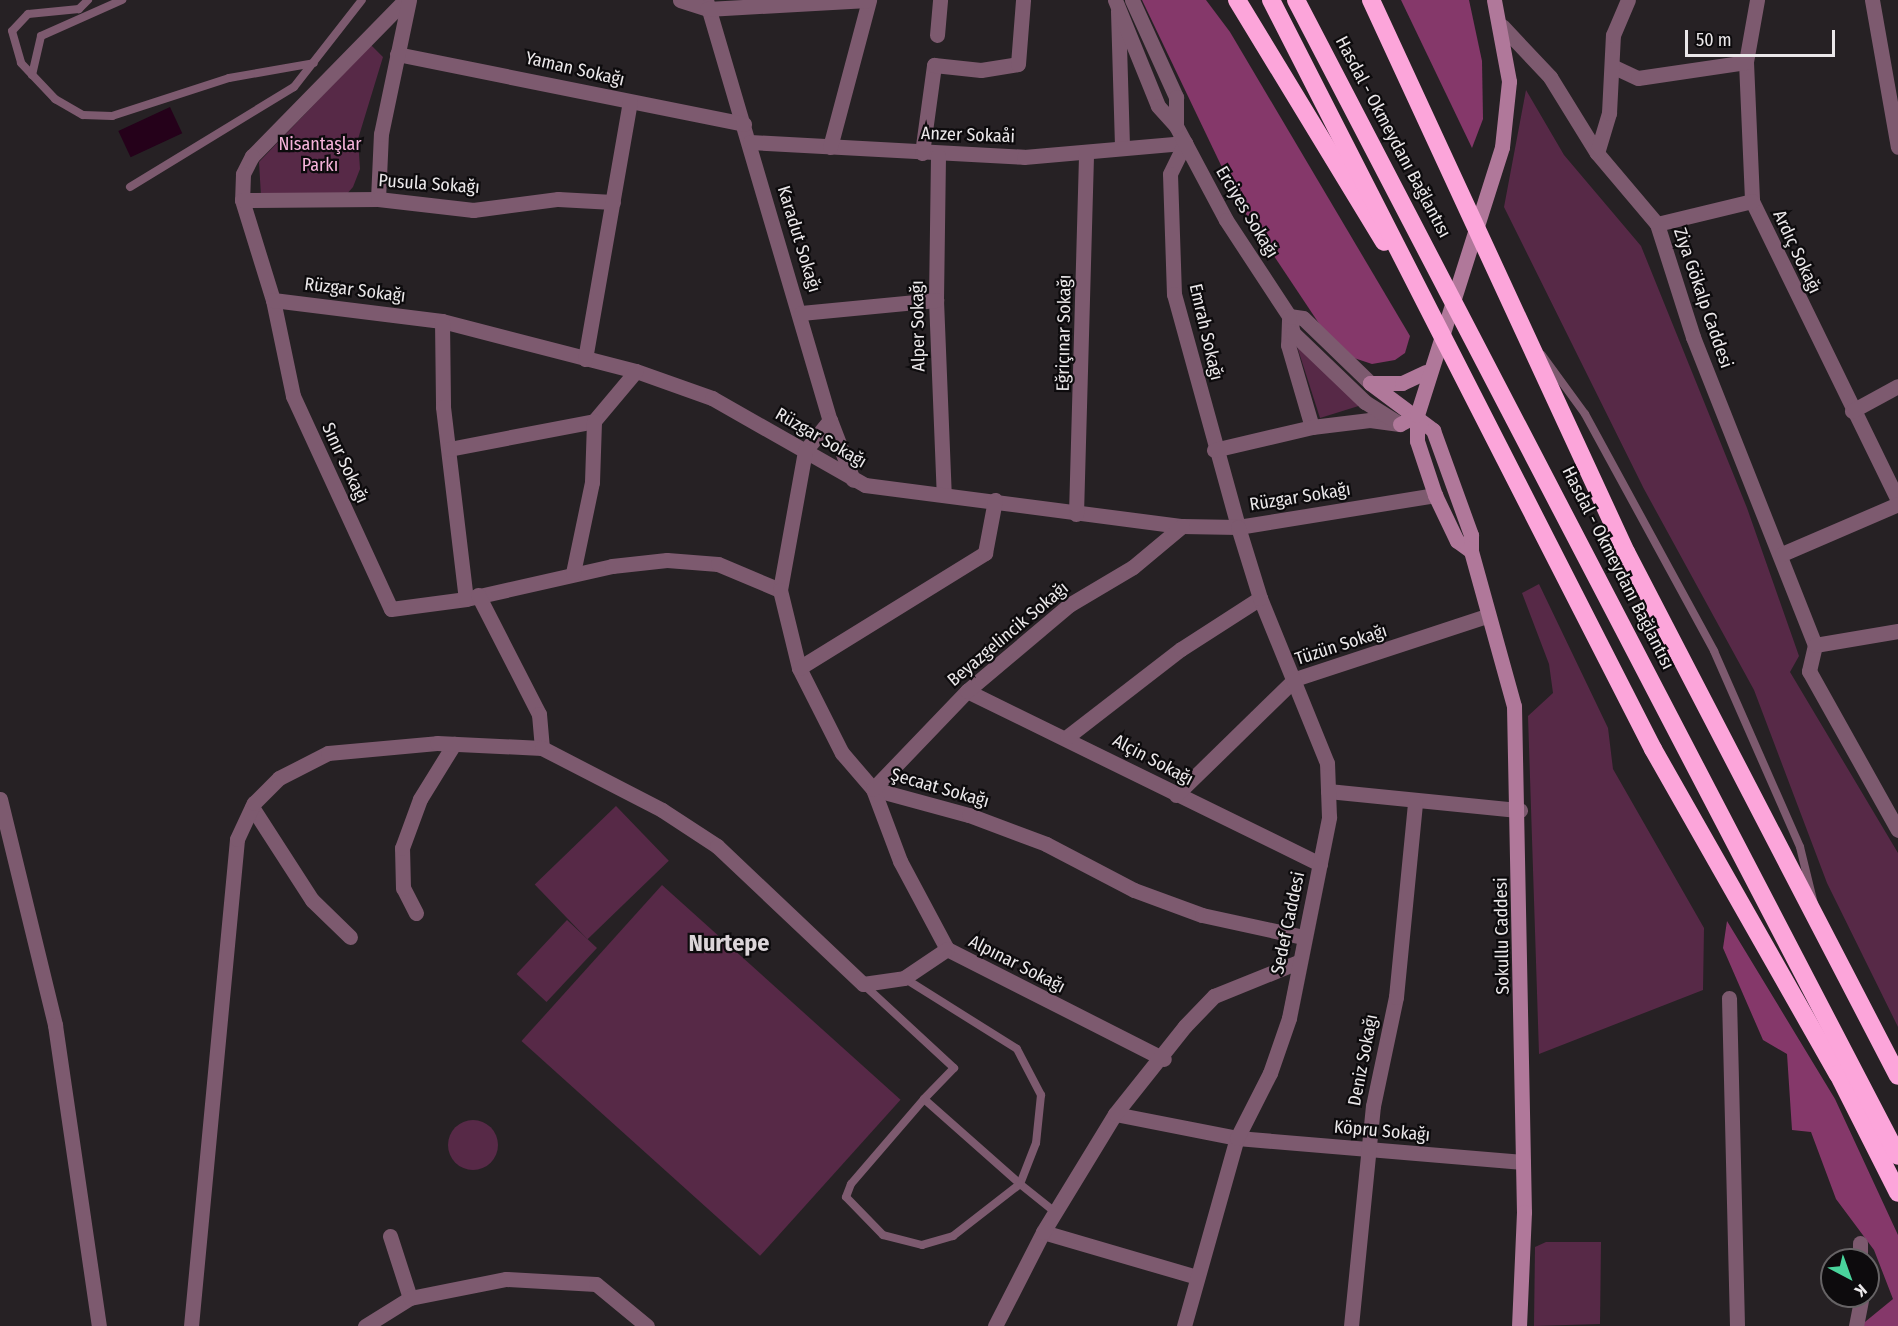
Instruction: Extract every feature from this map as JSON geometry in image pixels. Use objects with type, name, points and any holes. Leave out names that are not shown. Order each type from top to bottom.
[{"type":"highway","points":[[1237,0],[1350,192],[1403,266]]},
{"type":"highway","points":[[1271,0],[1403,266],[1483,412],[1653,749],[1838,1074],[1898,1193]]},
{"type":"highway","name":"Hasdal - Okmeydanı Bağlantısı","points":[[1296,0],[1898,1156]]},
{"type":"highway","name":"Hasdal - Okmeydanı Bağlantısı","points":[[1371,0],[1626,552],[1898,1076]]},
{"type":"main road","name":"Ziya Gökalp Caddesi","points":[[1494,0],[1502,26]]},
{"type":"main road","points":[[1417,415],[1426,372],[1502,147],[1509,81],[1502,26]]},
{"type":"main road","points":[[1370,383],[1402,383],[1426,372]]},
{"type":"main road","points":[[1370,383],[1417,415]]},
{"type":"main road","points":[[1400,424],[1417,415]]},
{"type":"main road","name":"Sokullu Caddesi","points":[[1417,415],[1417,441],[1435,495],[1457,541],[1471,551]]},
{"type":"main road","name":"Sokullu Caddesi","points":[[1417,415],[1433,430],[1471,535],[1471,551],[1487,616],[1514,706],[1520,810],[1523,1162],[1519,1326]]},
{"type":"street","points":[[378,199],[381,134],[407,0]]},
{"type":"street","name":"Sınır Sokağı","points":[[407,0],[252,156],[243,174],[242,200],[273,300],[293,396],[391,609],[472,597],[573,573],[667,560],[718,564],[780,591]]},
{"type":"street","points":[[680,0],[706,4],[869,0],[830,147]]},
{"type":"street","points":[[937,35],[940,0]]},
{"type":"street","name":"Alper Sokağı","points":[[944,495],[930,154],[934,65],[981,70],[1018,64],[1023,0]]},
{"type":"street","points":[[1597,153],[1609,113],[1614,67],[1613,35],[1628,0]]},
{"type":"street","name":"Ardıç Sokağı","points":[[1757,0],[1746,62],[1752,201],[1898,502]]},
{"type":"street","points":[[1872,0],[1898,147]]},
{"type":"street","points":[[1122,2],[1122,148]]},
{"type":"street","name":"Erciyes Sokağı","points":[[1122,2],[1158,106],[1176,126],[1226,220],[1289,316],[1293,333],[1365,402],[1400,424]]},
{"type":"street","name":"Karadut Sokağı","points":[[706,4],[801,313],[830,420],[853,480]]},
{"type":"street","name":"Ziya Gökalp Caddesi","points":[[1502,26],[1550,77],[1597,153],[1657,224],[1693,338],[1782,554],[1815,645]]},
{"type":"street","name":"Yaman Sokağı","points":[[397,54],[744,124]]},
{"type":"street","points":[[1614,67],[1638,78],[1746,62]]},
{"type":"street","points":[[585,359],[630,102]]},
{"type":"street","name":"Anzer Sokaåi","points":[[750,142],[930,154],[1086,152],[1185,143]]},
{"type":"street","name":"Emrah Sokağı","points":[[1185,143],[1170,174],[1174,294],[1214,450],[1238,527]]},
{"type":"street","name":"Eğriçınar Sokağı","points":[[1076,514],[1086,152]]},
{"type":"street","name":"Pusula Sokağı","points":[[242,200],[378,199],[473,210],[558,199],[613,202]]},
{"type":"street","points":[[1657,224],[1752,201]]},
{"type":"street","name":"Rüzgar Sokağı","points":[[273,300],[442,321],[528,339],[585,359],[636,371],[712,398],[853,480],[1076,514],[1182,526],[1238,527],[1435,495]]},
{"type":"street","points":[[801,313],[936,300]]},
{"type":"street","points":[[1289,316],[1288,345],[1312,427]]},
{"type":"street","name":"Erciyes Sokağı","points":[[1289,316],[1303,318],[1370,383]]},
{"type":"street","points":[[442,321],[449,449],[472,597],[539,714],[542,748]]},
{"type":"street","points":[[573,573],[592,482],[594,421],[636,371]]},
{"type":"street","points":[[1852,411],[1898,386]]},
{"type":"street","points":[[805,451],[830,420]]},
{"type":"street","points":[[1214,450],[1312,427],[1370,420],[1400,424]]},
{"type":"street","points":[[449,449],[594,421]]},
{"type":"street","name":"Şecaat Sokağı","points":[[805,451],[780,591],[799,668],[842,753],[873,789],[969,815],[1035,840],[1134,890],[1202,915],[1303,937]]},
{"type":"street","points":[[799,668],[985,553],[995,501]]},
{"type":"street","points":[[1782,554],[1898,502]]},
{"type":"street","name":"Beyazgelincik Sokağı","points":[[873,789],[967,691],[1069,605],[1132,567],[1182,526]]},
{"type":"street","name":"Sedef Caddesi","points":[[1184,1326],[1238,1138],[1270,1073],[1289,1018],[1303,937],[1320,864],[1328,791],[1327,763],[1295,679],[1260,598],[1238,527]]},
{"type":"street","points":[[1067,737],[1181,649],[1260,598]]},
{"type":"street","name":"Tüzün Sokağı","points":[[1176,795],[1295,679],[1487,616]]},
{"type":"street","points":[[1898,631],[1815,645],[1809,671],[1898,830]]},
{"type":"street","name":"Alçin Sokağı","points":[[967,691],[1067,737],[1176,795],[1320,864]]},
{"type":"street","points":[[416,914],[403,888],[402,848],[420,799],[454,744]]},
{"type":"street","points":[[191,1326],[237,840],[252,807],[279,778],[328,753],[454,744],[542,748],[662,810],[717,846],[863,984],[904,978],[947,949]]},
{"type":"street","name":"Alpınar Sokağı","points":[[873,789],[900,861],[947,949],[1164,1059]]},
{"type":"street","points":[[1328,791],[1415,802],[1520,810]]},
{"type":"street","points":[[0,799],[55,1025],[99,1326]]},
{"type":"street","name":"Deniz Sokağı","points":[[1351,1326],[1368,1150],[1396,997],[1415,802]]},
{"type":"street","points":[[252,807],[312,900],[350,937]]},
{"type":"street","points":[[996,1326],[1043,1232],[1115,1114],[1164,1059],[1214,996],[1298,962]]},
{"type":"street","points":[[1729,998],[1737,1326]]},
{"type":"street","name":"Köpru Sokağı","points":[[1115,1114],[1238,1138],[1523,1162]]},
{"type":"street","points":[[1043,1232],[1197,1277]]},
{"type":"street","points":[[390,1236],[410,1298]]},
{"type":"street","points":[[1860,1243],[1860,1248]]},
{"type":"street","points":[[365,1326],[410,1298],[506,1279],[596,1284],[647,1326]]},
{"type":"street","points":[[1856,1326],[1860,1308]]},
{"type":"lane","points":[[88,0],[79,9],[28,14],[12,31],[15,50],[32,75],[55,99],[83,115],[112,116],[229,78],[314,63]]},
{"type":"lane","points":[[32,75],[41,36],[122,0]]},
{"type":"lane","points":[[130,187],[294,87],[362,0]]},
{"type":"lane","points":[[1530,340],[1585,414],[1714,651],[1800,847],[1814,888],[1815,917]]},
{"type":"lane","points":[[863,984],[954,1068],[851,1184],[846,1197],[875,1229],[910,1243],[934,1244],[953,1236],[1020,1184],[1036,1143],[1041,1095],[1017,1049],[904,978]]},
{"type":"lane","points":[[924,1100],[1055,1212]]},
{"type":"green space","name":"Nisantaşlar Parkı","points":[[371,45],[383,57],[358,139],[360,169],[353,187],[346,195],[261,196],[259,162]]},
{"type":"green space","points":[[1526,90],[1564,155],[1641,246],[1747,508],[1799,656],[1790,672],[1898,853],[1898,1027],[1827,883],[1754,690],[1644,489],[1504,207]]},
{"type":"green space","points":[[1295,340],[1365,404],[1320,418]]},
{"type":"green space","points":[[1539,584],[1608,728],[1613,769],[1704,928],[1703,990],[1539,1054],[1528,716],[1553,693],[1549,664],[1522,593]]},
{"type":"green space","points":[[616,806],[669,861],[588,939],[535,884]]},
{"type":"green space","points":[[662,885],[901,1100],[760,1256],[521,1041]]},
{"type":"green space","points":[[567,920],[597,948],[547,1002],[517,974]]},
{"type":"green space","points":[[473,1120],[482,1122],[493,1131],[498,1145],[496,1154],[487,1165],[473,1170],[464,1168],[453,1159],[448,1145],[450,1136],[459,1125]]},
{"type":"green space","points":[[1546,1242],[1601,1242],[1600,1324],[1534,1326],[1535,1247]]},
{"type":"shaded area","points":[[1142,0],[1206,0],[1230,32],[1410,336],[1405,353],[1395,360],[1372,364],[1351,357],[1322,328],[1240,205]]},
{"type":"shaded area","points":[[1401,0],[1469,0],[1482,61],[1483,119],[1472,148]]},
{"type":"shaded area","points":[[170,107],[182,133],[131,157],[118,131]]},
{"type":"shaded area","points":[[1727,921],[1835,1099],[1898,1235],[1898,1326],[1860,1326],[1893,1299],[1880,1265],[1880,1248],[1873,1248],[1836,1199],[1811,1132],[1792,1130],[1787,1054],[1763,1040],[1723,948]]},
{"type":"district","name":"Nurtepe","points":[[729,944]]}]
